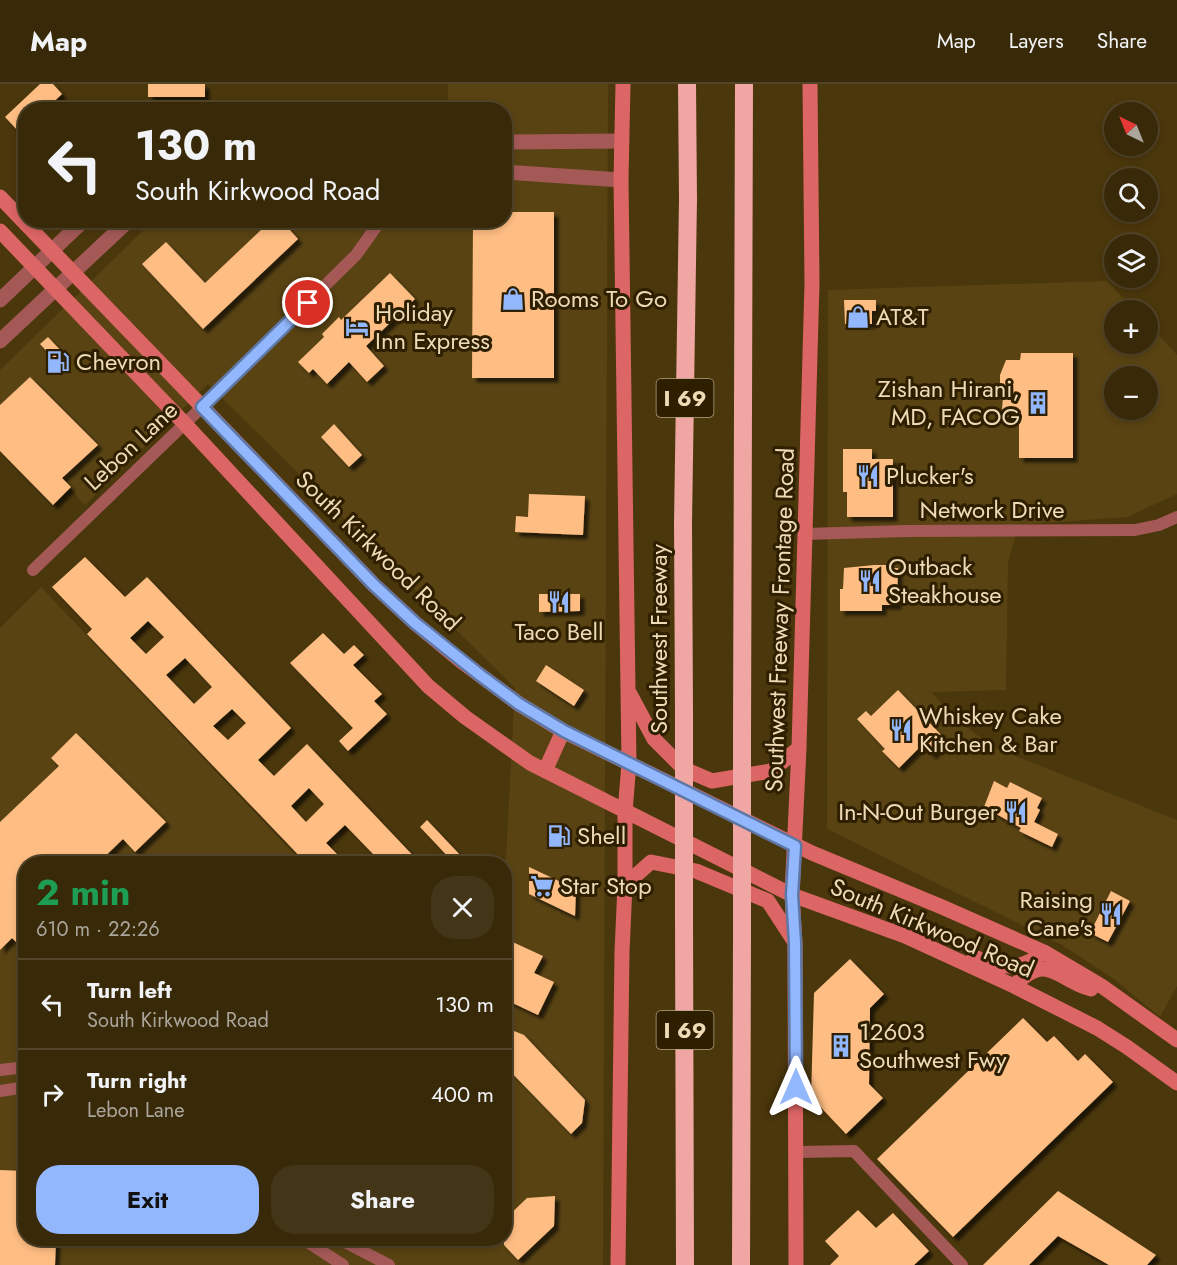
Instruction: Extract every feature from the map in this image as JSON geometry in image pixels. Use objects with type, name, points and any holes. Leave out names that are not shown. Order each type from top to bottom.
[{"type":"highway","name":"Southwest Freeway","points":[[685,1265],[683,523],[688,199],[687,84]]},
{"type":"highway","name":"I 69","points":[[741,1265],[744,84]]},
{"type":"highway","points":[[673,1265],[685,1143]]},
{"type":"main road","points":[[618,1265],[620,1012],[625,885],[625,812],[629,763],[621,180],[622,84]]},
{"type":"main road","name":"Southwest Freeway Frontage Road","points":[[796,1265],[795,943],[792,895],[799,748],[812,284],[810,84]]},
{"type":"main road","name":"South Kirkwood Road","points":[[0,198],[18,216]]},
{"type":"main road","name":"South Kirkwood Road","points":[[29,228],[374,585],[461,661],[519,704],[564,731],[795,846],[942,906],[1044,952],[1103,987],[1177,1040]]},
{"type":"main road","name":"South Kirkwood Road","points":[[0,231],[185,424],[428,686],[465,717],[517,755],[792,895],[905,936],[1014,986],[1097,1028],[1177,1083]]},
{"type":"main road","points":[[628,691],[654,739],[684,769],[712,780],[771,771],[799,748]]},
{"type":"main road","points":[[545,771],[564,731]]},
{"type":"main road","points":[[625,885],[651,862],[696,871],[768,900],[795,943]]},
{"type":"main road","points":[[948,955],[963,953],[995,965],[1012,966],[1034,961],[1044,952]]},
{"type":"main road","points":[[1014,986],[1025,975],[1047,969],[1089,989],[1103,987]]},
{"type":"street","points":[[512,142],[622,141]]},
{"type":"street","points":[[512,173],[621,180]]},
{"type":"street","points":[[0,300],[76,228]]},
{"type":"street","points":[[0,340],[121,228]]},
{"type":"street","name":"Lebon Lane","points":[[33,570],[356,255],[375,228]]},
{"type":"street","name":"Network Drive","points":[[805,534],[1135,530],[1159,525],[1177,517]]},
{"type":"street","points":[[0,1070],[18,1067]]},
{"type":"street","points":[[0,1090],[18,1088]]},
{"type":"street","points":[[796,1152],[854,1150],[962,1265]]},
{"type":"street","points":[[314,1246],[343,1265]]},
{"type":"street","points":[[352,1246],[389,1265]]},
{"type":"shaded area","points":[[448,84],[608,84],[603,1265],[0,1265],[0,628],[41,587],[296,856],[18,856],[18,1246],[512,1246],[512,856],[506,856],[515,688],[208,384],[85,505],[0,414],[0,370],[146,228],[512,228],[512,102],[448,102]]},
{"type":"shaded area","points":[[1104,281],[1104,288],[1114,288],[1125,300],[1104,300],[1104,354],[1158,354],[1158,334],[1177,355],[1177,494],[1127,517],[1019,525],[1008,562],[1006,690],[931,692],[956,719],[993,747],[1177,820],[1177,986],[1160,1017],[1114,979],[1062,945],[827,829],[828,290]]},
{"type":"building","points":[[40,84],[53,84],[62,94],[54,102],[21,102]]},
{"type":"building","points":[[148,84],[205,84],[205,97],[148,97]]},
{"type":"building","points":[[18,105],[18,131],[5,117]]},
{"type":"building","name":"Rooms To Go","points":[[512,212],[554,212],[554,378],[472,378],[473,228],[512,228]]},
{"type":"building","points":[[288,228],[298,239],[203,329],[142,264],[166,242],[205,283],[262,229]]},
{"type":"building","name":"Holiday Inn Express","points":[[390,273],[415,299],[366,346],[384,366],[367,382],[349,362],[327,384],[313,369],[309,373],[298,362],[324,337],[322,334],[339,317],[341,320]]},
{"type":"building","name":"AT&T","points":[[844,300],[876,300],[876,311],[872,311],[872,324],[845,324]]},
{"type":"building","points":[[48,337],[62,352],[54,359],[40,344]]},
{"type":"building","name":"Zishan Hirani, MD, FACOG","points":[[1021,353],[1073,353],[1073,458],[1019,458],[1019,420],[1007,417],[1002,409],[1006,393],[1000,383],[1000,375],[1006,360],[1020,360]]},
{"type":"building","points":[[30,377],[98,445],[62,478],[71,487],[53,505],[0,451],[0,405]]},
{"type":"building","points":[[334,424],[362,455],[349,467],[321,437]]},
{"type":"building","name":"Plucker's","points":[[843,449],[872,449],[872,459],[893,459],[893,517],[847,517],[847,492],[843,492]]},
{"type":"building","points":[[529,494],[585,496],[583,535],[515,532],[516,516],[528,517]]},
{"type":"building","points":[[85,557],[125,597],[147,577],[291,728],[258,760],[274,776],[307,744],[413,856],[373,856],[345,825],[326,843],[339,856],[299,856],[87,634],[92,629],[52,587]],"holes":[[[148,621],[164,637],[146,654],[130,638]],[[185,658],[212,687],[194,704],[166,675]],[[232,709],[246,723],[228,740],[213,726]],[[309,788],[324,804],[306,822],[291,806]]]},
{"type":"building","name":"Outback Steakhouse","points":[[889,565],[889,568],[898,568],[897,605],[882,605],[882,611],[840,611],[840,589],[843,589],[844,568]]},
{"type":"building","name":"Taco Bell","points":[[539,594],[580,594],[580,611],[539,612]]},
{"type":"building","points":[[323,633],[344,654],[354,645],[364,655],[353,665],[382,694],[374,701],[387,714],[348,751],[339,741],[353,728],[290,663]]},
{"type":"building","points":[[546,665],[584,690],[574,706],[536,681]]},
{"type":"building","name":"Whiskey Cake Kitchen & Bar","points":[[898,690],[946,740],[932,755],[922,745],[899,768],[882,751],[885,749],[857,719],[866,711],[871,716]]},
{"type":"building","points":[[76,733],[166,822],[135,852],[123,839],[105,856],[18,856],[18,940],[16,942],[12,938],[0,950],[0,822],[59,766],[51,758]]},
{"type":"building","name":"In-N-Out Burger","points":[[994,781],[1007,788],[1010,782],[1042,798],[1037,808],[1040,810],[1034,822],[1058,834],[1052,847],[1019,831],[1021,828],[984,807]]},
{"type":"building","points":[[427,820],[461,856],[447,856],[420,827]]},
{"type":"building","points":[[529,867],[576,889],[575,916],[529,894]]},
{"type":"building","name":"Raising Cane's","points":[[1111,891],[1130,901],[1108,942],[1090,933]]},
{"type":"building","points":[[512,942],[543,956],[534,973],[554,982],[538,1015],[512,1003]]},
{"type":"building","name":"12603 Southwest Fwy","points":[[850,959],[884,994],[870,1008],[869,1084],[883,1098],[846,1134],[811,1097],[814,993]]},
{"type":"building","points":[[1023,1018],[1047,1042],[1054,1036],[1078,1061],[1085,1054],[1113,1082],[953,1237],[877,1159]]},
{"type":"building","points":[[512,1030],[524,1035],[585,1100],[582,1123],[571,1134],[512,1073]]},
{"type":"building","points":[[0,1170],[18,1171],[18,1246],[56,1246],[55,1265],[0,1265]]},
{"type":"building","points":[[1058,1191],[1156,1255],[1147,1265],[1109,1265],[1058,1236],[1029,1265],[983,1265]]},
{"type":"building","points":[[555,1196],[554,1226],[518,1260],[505,1246],[512,1246],[512,1212],[527,1198]]},
{"type":"building","points":[[858,1210],[876,1228],[893,1213],[929,1251],[914,1265],[830,1265],[839,1256],[825,1241]]},
{"type":"place","name":"Rooms To Go","points":[[513,299]]},
{"type":"place","name":"AT&T","points":[[858,317]]},
{"type":"place","name":"Holiday Inn Express","points":[[357,327]]},
{"type":"place","name":"Chevron","points":[[58,362]]},
{"type":"place","name":"Zishan Hirani, MD, FACOG","points":[[1038,403]]},
{"type":"place","name":"Plucker's","points":[[868,476]]},
{"type":"place","name":"Outback Steakhouse","points":[[870,581]]},
{"type":"place","name":"Taco Bell","points":[[559,602]]},
{"type":"place","name":"Whiskey Cake Kitchen & Bar","points":[[901,730]]},
{"type":"place","name":"In-N-Out Burger","points":[[1016,812]]},
{"type":"place","name":"Shell","points":[[559,836]]},
{"type":"place","name":"Star Stop","points":[[542,886]]},
{"type":"place","name":"Raising Cane's","points":[[1111,914]]},
{"type":"place","name":"12603 Southwest Fwy","points":[[841,1046]]},
{"type":"route","points":[[308,303],[202,407],[374,585],[461,661],[519,704],[564,731],[795,846],[792,895],[795,943],[796,1087]]}]
